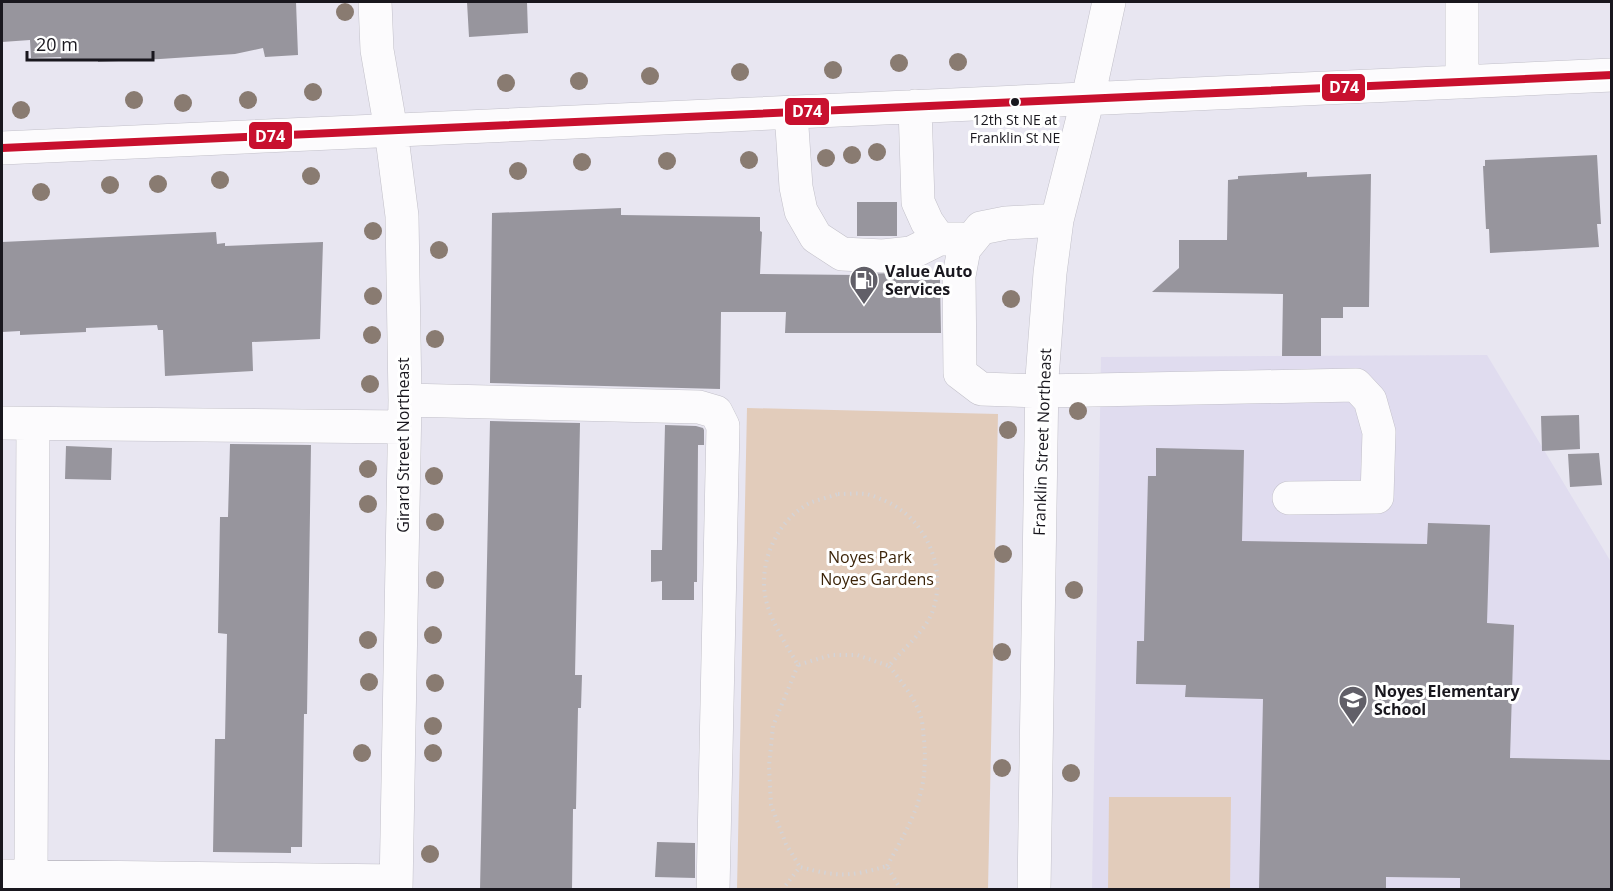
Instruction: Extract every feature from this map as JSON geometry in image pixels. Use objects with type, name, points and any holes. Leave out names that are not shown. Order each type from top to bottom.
[{"type":"street","name":"Girard Street Northeast","points":[[375,2],[377,50],[391,130],[402,216],[405,414],[396,885]]},
{"type":"street","name":"Franklin Street Northeast","points":[[1034,890],[1042,391],[1050,273],[1057,220],[1088,98],[1109,2]]},
{"type":"street","points":[[1462,2],[1462,82]]},
{"type":"street","points":[[2,148],[1611,75]]},
{"type":"street","points":[[915,106],[918,202],[927,222],[939,239]]},
{"type":"street","points":[[790,112],[796,188],[801,211],[816,237],[842,254],[883,256],[911,253],[939,239],[971,239]]},
{"type":"street","points":[[1057,220],[1006,223],[981,228],[963,249],[959,276],[960,373],[981,389],[1042,391],[1356,385],[1370,400],[1378,432],[1377,496],[1289,498]]},
{"type":"street","points":[[2,423],[699,407],[716,412],[723,426],[713,890]]},
{"type":"street","points":[[33,424],[16,876],[396,885]]},
{"type":"path","points":[[798,665],[777,628],[767,603],[764,575],[770,546],[786,521],[810,503],[838,494],[867,494],[895,505],[918,524],[933,550],[938,580],[934,609],[920,633],[889,666]]},
{"type":"path","points":[[831,655],[857,656],[889,666],[907,689],[921,717],[926,762],[921,800],[887,866],[856,875],[828,874],[800,867],[786,844],[771,805],[769,766],[773,726],[798,665],[831,655]]},
{"type":"path","points":[[887,866],[900,890]]},
{"type":"path","points":[[782,890],[800,867]]},
{"type":"shaded area","name":"Noyes Elementary School","points":[[1487,355],[1611,562],[1611,889],[1092,890],[1101,357]]},
{"type":"green space","name":"Noyes Park","points":[[747,408],[998,414],[988,889],[737,889]]},
{"type":"green space","points":[[1109,797],[1231,797],[1230,889],[1108,889]]},
{"type":"building","points":[[2,2],[296,2],[298,55],[265,57],[263,48],[235,54],[98,62],[98,59],[62,61],[61,57],[31,58],[30,40],[2,42]]},
{"type":"building","points":[[467,2],[527,2],[528,33],[469,37]]},
{"type":"building","points":[[1597,155],[1601,224],[1597,224],[1599,247],[1490,253],[1489,229],[1486,229],[1483,166],[1485,166],[1485,160]]},
{"type":"building","points":[[1307,172],[1307,177],[1371,174],[1369,307],[1343,307],[1343,318],[1321,318],[1321,356],[1282,356],[1283,294],[1152,292],[1179,268],[1179,240],[1227,240],[1228,180],[1238,179],[1238,176]]},
{"type":"building","points":[[857,202],[897,202],[897,236],[857,236]]},
{"type":"building","points":[[621,208],[621,215],[760,217],[760,231],[762,232],[760,274],[897,273],[899,279],[940,280],[941,333],[785,333],[786,312],[721,312],[720,389],[490,383],[492,213]]},
{"type":"building","points":[[216,232],[217,244],[225,243],[225,246],[323,242],[320,339],[252,342],[253,371],[165,376],[163,330],[158,330],[157,325],[86,328],[86,332],[20,335],[20,331],[2,332],[2,242]]},
{"type":"building","points":[[1579,415],[1580,449],[1542,451],[1541,416]]},
{"type":"building","points":[[490,421],[580,423],[575,675],[582,675],[581,708],[578,708],[576,809],[573,809],[572,890],[480,890]]},
{"type":"building","points":[[665,425],[696,426],[704,430],[704,445],[698,445],[697,582],[694,582],[694,600],[662,600],[662,581],[651,582],[651,550],[662,550]]},
{"type":"building","points":[[230,444],[311,445],[307,714],[304,714],[302,847],[291,847],[291,853],[213,852],[215,739],[225,739],[227,634],[218,633],[220,517],[228,517]]},
{"type":"building","points":[[66,446],[112,448],[111,480],[65,479]]},
{"type":"building","points":[[1156,448],[1244,450],[1242,541],[1427,544],[1428,523],[1490,525],[1487,623],[1514,625],[1510,758],[1611,760],[1611,890],[1460,890],[1460,878],[1386,877],[1386,890],[1259,890],[1263,699],[1185,697],[1186,685],[1136,684],[1137,641],[1144,641],[1148,476],[1156,476]]},
{"type":"building","points":[[1599,453],[1602,485],[1570,487],[1568,454]]},
{"type":"building","points":[[657,842],[695,843],[695,878],[655,877]]},
{"type":"transit line","name":"D74","points":[[2,148],[1612,75]]},
{"type":"place","name":"12th St NE at Franklin St NE","points":[[1015,102]]},
{"type":"place","name":"Value Auto Services","points":[[864,306]]},
{"type":"place","name":"Noyes Elementary School","points":[[1353,726]]},
{"type":"park label","name":"Noyes Gardens","points":[[877,579]]}]
